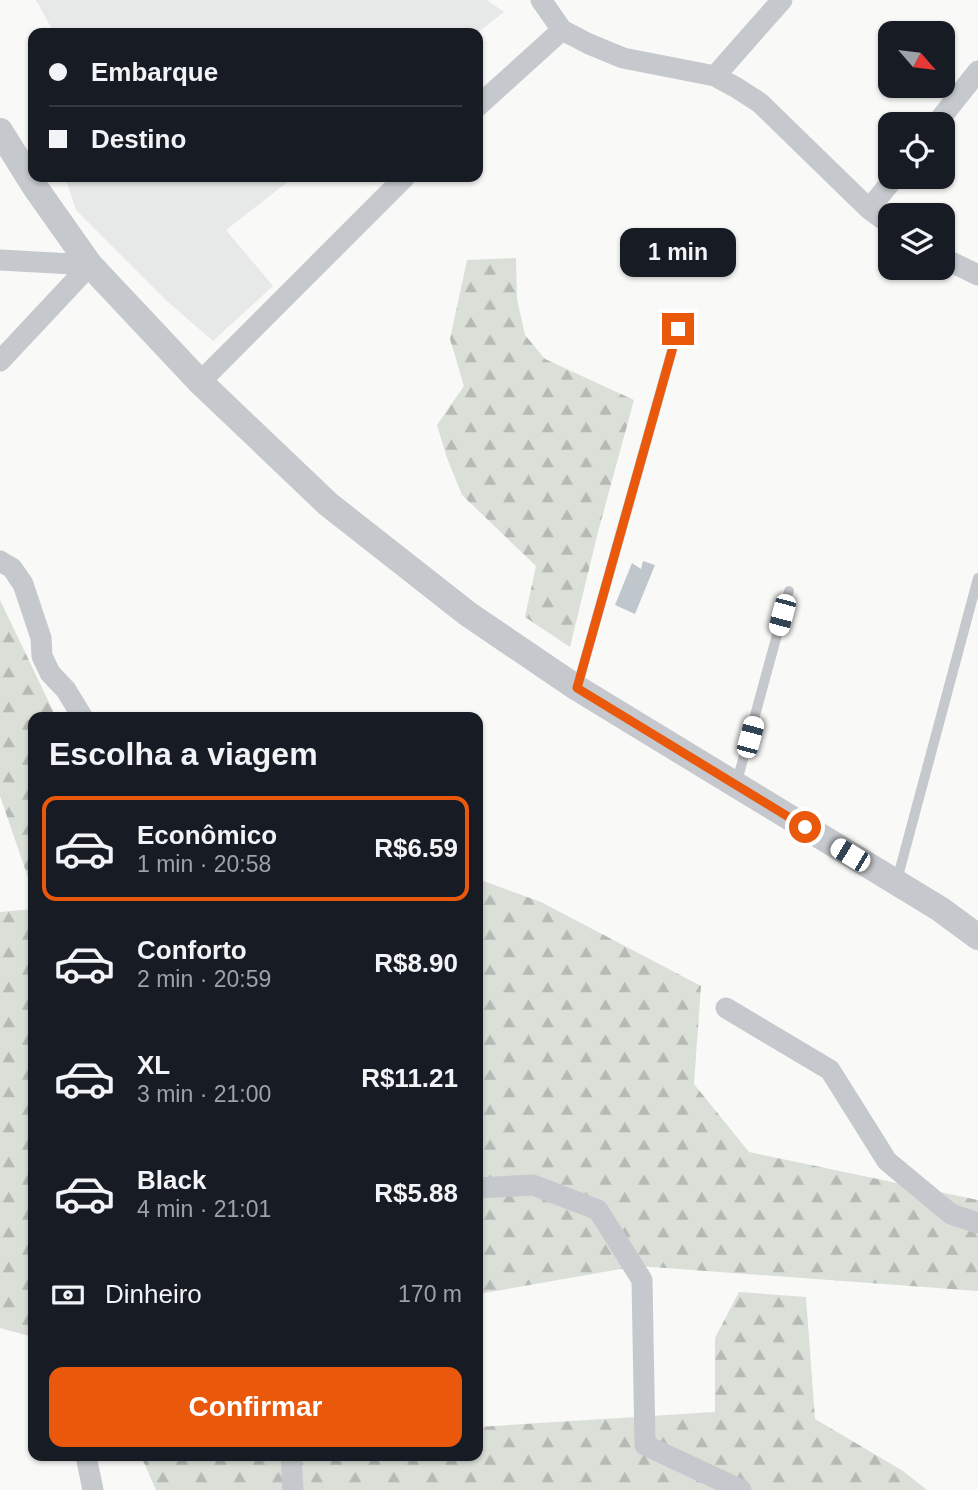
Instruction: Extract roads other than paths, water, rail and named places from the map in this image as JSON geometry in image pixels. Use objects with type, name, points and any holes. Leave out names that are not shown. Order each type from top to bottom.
[{"type":"street","points":[[541,0],[562,30],[623,58],[715,76],[737,88],[760,103],[878,216]]},
{"type":"street","points":[[715,76],[782,0]]},
{"type":"street","points":[[483,101],[562,30]]},
{"type":"street","points":[[946,112],[978,71]]},
{"type":"street","points":[[0,131],[28,176]]},
{"type":"street","points":[[32,182],[90,265],[200,382],[328,504],[386,551],[468,614],[577,688],[940,909],[978,937]]},
{"type":"street","points":[[200,382],[400,182]]},
{"type":"street","points":[[869,209],[885,189]]},
{"type":"street","points":[[0,260],[90,265]]},
{"type":"street","points":[[955,264],[978,275]]},
{"type":"street","points":[[0,361],[90,265]]},
{"type":"street","points":[[0,561],[12,568],[23,584],[41,638],[42,656],[50,673],[66,690],[79,712]]},
{"type":"street","points":[[726,1008],[830,1070],[887,1161],[951,1214],[978,1223]]},
{"type":"street","points":[[483,1188],[533,1185],[598,1210],[642,1280],[645,1445],[741,1490]]},
{"type":"street","points":[[87,1461],[93,1490]]},
{"type":"street","points":[[291,1461],[293,1490]]},
{"type":"lane","points":[[577,688],[678,329]]},
{"type":"lane","points":[[896,883],[978,578]]},
{"type":"lane","points":[[737,785],[789,591]]}]
